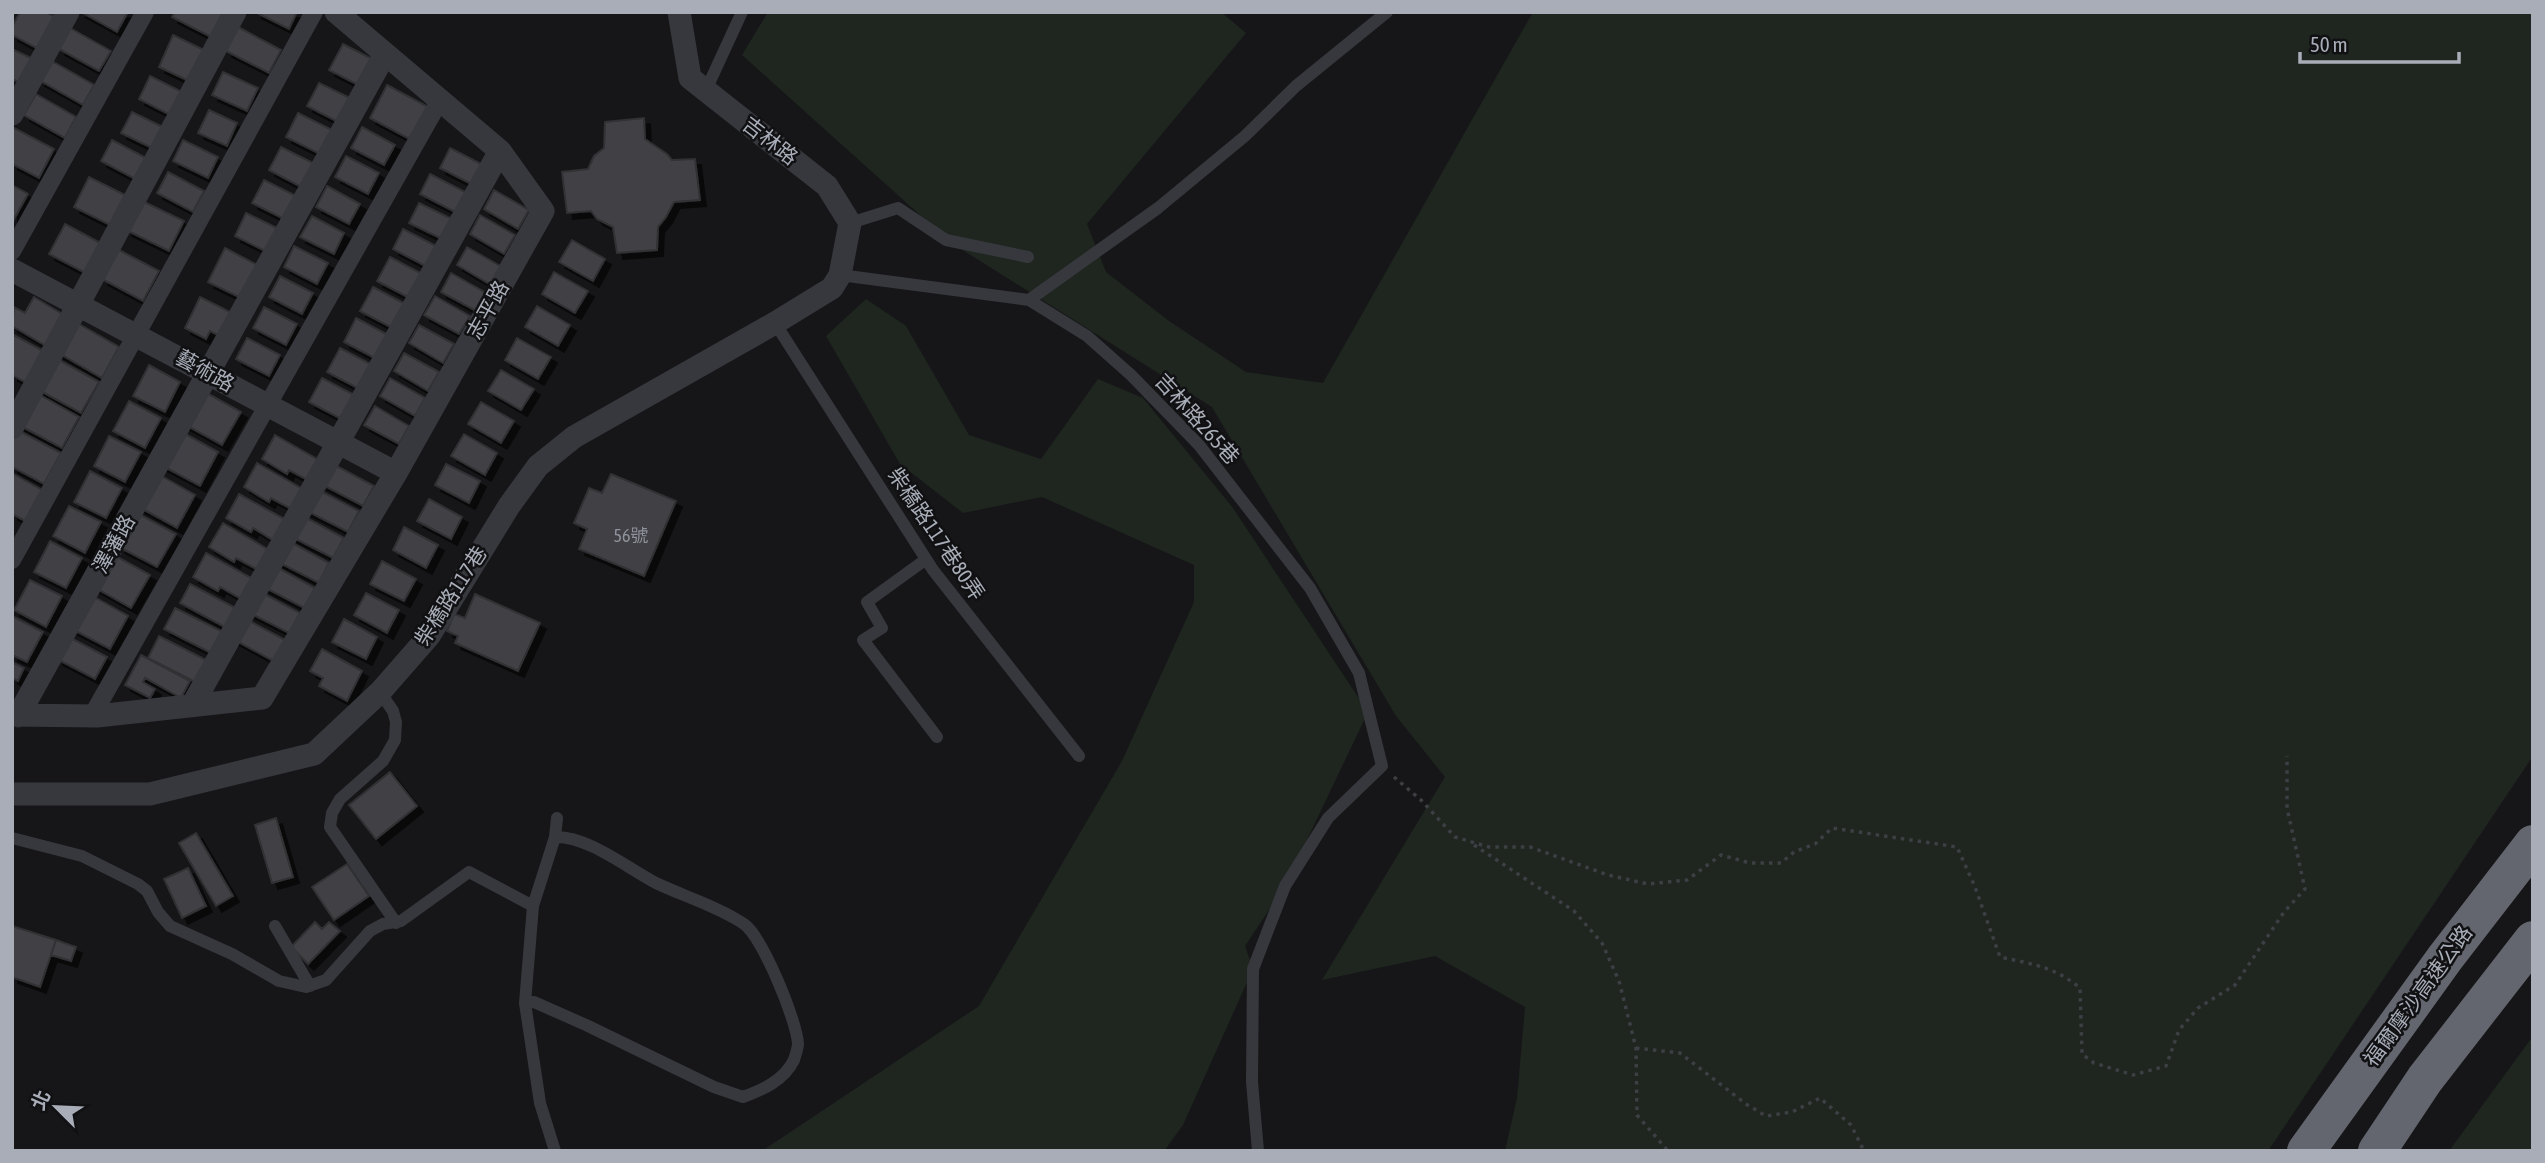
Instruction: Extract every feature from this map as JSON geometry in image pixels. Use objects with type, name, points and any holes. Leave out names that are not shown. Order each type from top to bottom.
[{"type":"highway","name":"福爾摩沙高速公路","points":[[2306,1151],[2445,958],[2533,844]]},
{"type":"highway","points":[[2377,1151],[2425,1079],[2533,940]]},
{"type":"street","points":[[12,114],[68,12]]},
{"type":"street","points":[[12,251],[145,12]]},
{"type":"street","points":[[12,428],[235,12]]},
{"type":"street","points":[[12,560],[314,12]]},
{"type":"street","name":"志平路","points":[[337,12],[500,151],[543,211],[396,473]]},
{"type":"street","name":"吉林路","points":[[679,12],[690,78],[827,186],[849,223]]},
{"type":"street","points":[[209,372],[385,54]]},
{"type":"street","points":[[92,716],[440,100]]},
{"type":"street","points":[[193,704],[500,151]]},
{"type":"street","points":[[840,275],[849,223]]},
{"type":"street","name":"藝術路","points":[[12,270],[396,473]]},
{"type":"street","name":"柴橋路117巷","points":[[12,794],[150,794],[314,754],[380,692],[429,636],[509,506],[538,466],[574,437],[832,288],[840,275]]},
{"type":"street","name":"澤藩路","points":[[209,372],[15,716],[92,716],[262,698],[396,473]]},
{"type":"lane","points":[[706,90],[742,12]]},
{"type":"lane","points":[[1030,300],[1158,208],[1245,136],[1296,86],[1387,12]]},
{"type":"lane","points":[[849,223],[898,208],[946,240],[1028,257]]},
{"type":"lane","name":"吉林路265巷","points":[[840,275],[1030,300],[1087,336],[1199,445],[1310,588],[1359,673],[1382,766]]},
{"type":"lane","name":"柴橋路117巷80弄","points":[[775,323],[925,560],[1079,756]]},
{"type":"lane","points":[[925,560],[867,602],[882,628],[863,640],[937,737]]},
{"type":"lane","points":[[380,692],[393,711],[396,722],[395,740],[383,761],[340,799],[332,813],[330,827],[396,923]]},
{"type":"lane","points":[[1258,1151],[1252,1082],[1253,969],[1285,886],[1328,818],[1382,766]]},
{"type":"lane","points":[[555,1151],[541,1103],[524,1003],[533,906],[555,837],[557,818]]},
{"type":"lane","points":[[524,1003],[534,1002],[714,1087],[743,1097],[770,1086],[793,1060],[798,1045],[778,978],[760,943],[745,924],[653,882],[585,844],[567,837],[555,837]]},
{"type":"lane","points":[[12,838],[82,856],[138,884],[147,891],[158,912],[170,926],[232,954],[279,981],[306,987],[326,980],[370,931],[383,924],[396,923],[469,872],[533,906]]},
{"type":"lane","points":[[275,926],[310,986]]},
{"type":"path","points":[[1382,766],[1421,800],[1455,836],[1489,847],[1530,847],[1608,875],[1648,884],[1687,880],[1721,855],[1750,863],[1781,863],[1794,852],[1815,844],[1832,828],[1956,847],[1975,887],[2000,957],[2063,974],[2080,988],[2082,1054],[2094,1063],[2133,1075],[2166,1066],[2179,1030],[2198,1008],[2235,985],[2284,912],[2305,889],[2287,808],[2287,756]]},
{"type":"path","points":[[1470,841],[1574,911],[1602,943],[1619,981],[1636,1048],[1637,1115],[1668,1151]]},
{"type":"path","points":[[1636,1048],[1680,1053],[1746,1104],[1766,1116],[1792,1112],[1820,1098],[1851,1125],[1864,1151]]},
{"type":"shaded area","points":[[768,12],[1221,12],[1246,33],[1087,224],[1106,272],[1169,321],[1246,372],[1323,383],[1533,12],[2533,12],[2533,756],[2268,1151],[1505,1151],[1517,1098],[1525,1007],[1435,956],[1322,980],[1445,777],[1396,716],[1212,407],[950,242],[742,55]]},
{"type":"shaded area","points":[[866,299],[906,326],[969,435],[1041,459],[1098,379],[1143,398],[1233,508],[1368,712],[1285,886],[1245,946],[1253,969],[1183,1125],[1164,1151],[762,1151],[979,1006],[1122,761],[1194,602],[1194,565],[1042,497],[963,513],[900,464],[826,336]]},
{"type":"shaded area","points":[[2533,1036],[2533,1151],[2449,1151]]},
{"type":"building","points":[[20,12],[46,12],[57,18],[40,50],[12,35],[12,27]]},
{"type":"building","points":[[81,12],[128,12],[117,32]]},
{"type":"building","points":[[175,12],[231,12],[217,40],[172,17]]},
{"type":"building","points":[[255,12],[297,12],[289,29]]},
{"type":"building","points":[[238,27],[281,50],[269,73],[226,51]]},
{"type":"building","points":[[70,28],[111,51],[99,71],[59,49]]},
{"type":"building","points":[[173,35],[208,52],[193,83],[159,67]]},
{"type":"building","points":[[343,44],[376,61],[362,87],[329,70]]},
{"type":"building","points":[[12,49],[35,60],[23,84],[12,79]]},
{"type":"building","points":[[50,60],[94,85],[83,105],[39,80]]},
{"type":"building","points":[[223,72],[258,88],[247,111],[212,95]]},
{"type":"building","points":[[150,76],[186,94],[174,117],[139,99]]},
{"type":"building","points":[[319,83],[350,98],[338,122],[307,106]]},
{"type":"building","points":[[387,85],[432,109],[415,142],[370,118]]},
{"type":"building","points":[[36,94],[76,117],[65,138],[24,115]]},
{"type":"building","points":[[209,110],[237,123],[227,146],[198,133]]},
{"type":"building","points":[[132,112],[167,129],[156,150],[121,133]]},
{"type":"building","points":[[298,113],[332,130],[320,154],[286,137]]},
{"type":"building","points":[[644,118],[645,139],[672,160],[695,159],[700,200],[674,202],[658,227],[657,250],[617,253],[613,227],[597,219],[591,211],[567,213],[562,172],[588,169],[594,156],[604,148],[605,122]]},
{"type":"building","points":[[12,127],[54,149],[39,178],[12,164]]},
{"type":"building","points":[[362,127],[395,145],[384,165],[351,148]]},
{"type":"building","points":[[112,140],[148,159],[137,180],[101,161]]},
{"type":"building","points":[[183,140],[218,157],[208,178],[173,161]]},
{"type":"building","points":[[281,147],[315,164],[303,188],[269,170]]},
{"type":"building","points":[[450,148],[487,167],[477,187],[440,168]]},
{"type":"building","points":[[346,156],[379,173],[368,194],[335,177]]},
{"type":"building","points":[[168,172],[204,191],[193,212],[157,193]]},
{"type":"building","points":[[430,174],[467,193],[457,213],[420,194]]},
{"type":"building","points":[[89,177],[133,199],[118,229],[74,207]]},
{"type":"building","points":[[264,180],[298,197],[286,220],[252,203]]},
{"type":"building","points":[[12,185],[28,194],[12,223]]},
{"type":"building","points":[[327,186],[360,204],[349,224],[316,207]]},
{"type":"building","points":[[494,190],[529,210],[518,229],[484,209]]},
{"type":"building","points":[[140,200],[184,221],[169,251],[126,230]]},
{"type":"building","points":[[419,203],[456,221],[446,241],[409,223]]},
{"type":"building","points":[[246,213],[281,230],[269,253],[235,236]]},
{"type":"building","points":[[480,215],[515,235],[504,254],[470,234]]},
{"type":"building","points":[[312,216],[344,233],[334,254],[300,237]]},
{"type":"building","points":[[65,224],[106,246],[91,276],[49,254]]},
{"type":"building","points":[[403,229],[440,248],[429,268],[393,249]]},
{"type":"building","points":[[572,240],[605,259],[593,281],[559,262]]},
{"type":"building","points":[[294,246],[328,263],[317,284],[284,267]]},
{"type":"building","points":[[467,247],[502,267],[491,285],[457,265]]},
{"type":"building","points":[[225,248],[261,267],[245,300],[208,282]]},
{"type":"building","points":[[117,249],[159,271],[143,301],[102,279]]},
{"type":"building","points":[[390,257],[426,276],[413,300],[377,281]]},
{"type":"building","points":[[554,272],[588,291],[575,313],[542,294]]},
{"type":"building","points":[[451,273],[486,293],[476,311],[441,292]]},
{"type":"building","points":[[280,276],[313,293],[302,314],[269,297]]},
{"type":"building","points":[[373,287],[409,306],[396,330],[360,311]]},
{"type":"building","points":[[435,296],[470,316],[459,334],[424,315]]},
{"type":"building","points":[[34,297],[69,318],[51,349],[12,326],[14,307],[25,313]]},
{"type":"building","points":[[200,297],[238,316],[220,336],[210,331],[206,339],[185,328]]},
{"type":"building","points":[[537,306],[570,325],[558,346],[525,327]]},
{"type":"building","points":[[264,307],[297,324],[286,345],[253,328]]},
{"type":"building","points":[[356,318],[392,337],[380,361],[344,342]]},
{"type":"building","points":[[72,320],[119,347],[102,378],[55,351]]},
{"type":"building","points":[[419,325],[454,344],[443,363],[409,343]]},
{"type":"building","points":[[12,334],[47,353],[30,385],[12,375]]},
{"type":"building","points":[[247,338],[280,355],[269,376],[236,359]]},
{"type":"building","points":[[517,338],[551,357],[538,379],[505,360]]},
{"type":"building","points":[[340,348],[376,367],[363,391],[327,372]]},
{"type":"building","points":[[404,353],[439,372],[428,391],[394,371]]},
{"type":"building","points":[[52,356],[99,382],[81,413],[35,388]]},
{"type":"building","points":[[149,365],[180,382],[165,412],[133,396]]},
{"type":"building","points":[[501,370],[534,389],[521,410],[488,391]]},
{"type":"building","points":[[322,378],[358,397],[345,421],[309,402]]},
{"type":"building","points":[[390,378],[425,398],[415,416],[380,396]]},
{"type":"building","points":[[33,391],[79,417],[62,448],[15,423]]},
{"type":"building","points":[[203,391],[241,412],[222,445],[184,424]]},
{"type":"building","points":[[129,401],[161,418],[145,448],[113,431]]},
{"type":"building","points":[[481,402],[514,421],[501,443],[468,424]]},
{"type":"building","points":[[375,406],[409,426],[399,444],[364,425]]},
{"type":"building","points":[[14,428],[61,453],[44,484],[12,467]]},
{"type":"building","points":[[180,431],[218,452],[200,486],[161,465]]},
{"type":"building","points":[[464,434],[497,453],[485,475],[451,456]]},
{"type":"building","points":[[275,435],[324,463],[313,483],[289,470],[287,474],[262,459]]},
{"type":"building","points":[[109,436],[141,452],[125,482],[94,466]]},
{"type":"building","points":[[257,463],[306,491],[295,511],[271,498],[269,502],[244,487]]},
{"type":"building","points":[[331,463],[374,486],[363,506],[321,484]]},
{"type":"building","points":[[446,464],[480,481],[469,503],[435,485]]},
{"type":"building","points":[[90,471],[122,488],[106,518],[74,502]]},
{"type":"building","points":[[12,473],[42,490],[25,521],[12,514]]},
{"type":"building","points":[[158,474],[195,495],[177,528],[139,507]]},
{"type":"building","points":[[611,474],[676,501],[644,576],[579,549],[587,529],[574,523],[589,488],[602,493]]},
{"type":"building","points":[[317,489],[359,511],[348,532],[305,510]]},
{"type":"building","points":[[239,494],[288,521],[276,542],[253,528],[251,532],[226,518]]},
{"type":"building","points":[[429,499],[462,517],[451,539],[417,521]]},
{"type":"building","points":[[69,506],[101,522],[85,553],[53,536]]},
{"type":"building","points":[[137,513],[176,534],[157,567],[119,547]]},
{"type":"building","points":[[301,515],[344,538],[333,558],[290,536]]},
{"type":"building","points":[[223,523],[271,551],[260,571],[236,558],[234,562],[209,547]]},
{"type":"building","points":[[404,527],[438,545],[426,568],[393,550]]},
{"type":"building","points":[[287,540],[329,563],[319,583],[276,561]]},
{"type":"building","points":[[50,541],[82,558],[66,588],[34,572]]},
{"type":"building","points":[[206,553],[255,580],[243,600],[220,587],[218,591],[193,577]]},
{"type":"building","points":[[112,554],[150,575],[131,608],[94,587]]},
{"type":"building","points":[[382,561],[416,579],[404,601],[370,584]]},
{"type":"building","points":[[273,565],[315,588],[304,608],[262,586]]},
{"type":"building","points":[[30,580],[62,596],[46,627],[14,610]]},
{"type":"building","points":[[190,584],[241,611],[230,630],[180,603]]},
{"type":"building","points":[[257,590],[300,613],[289,633],[246,611]]},
{"type":"building","points":[[366,593],[399,610],[387,633],[354,615]]},
{"type":"building","points":[[475,594],[540,623],[518,671],[455,643],[458,636],[447,631],[454,614],[465,618]]},
{"type":"building","points":[[91,595],[128,616],[110,649],[72,629]]},
{"type":"building","points":[[175,608],[225,633],[213,654],[164,629]]},
{"type":"building","points":[[12,616],[43,632],[27,662],[12,655]]},
{"type":"building","points":[[244,618],[287,641],[275,662],[233,639]]},
{"type":"building","points":[[344,619],[377,637],[366,659],[332,642]]},
{"type":"building","points":[[159,636],[208,661],[197,683],[148,658]]},
{"type":"building","points":[[69,637],[107,657],[95,679],[57,659]]},
{"type":"building","points":[[322,649],[362,671],[347,701],[319,686],[323,678],[310,671]]},
{"type":"building","points":[[141,655],[190,681],[181,698],[145,678],[143,682],[155,689],[150,698],[125,685]]},
{"type":"building","points":[[12,662],[24,668],[18,681],[12,678]]},
{"type":"building","points":[[390,772],[417,806],[376,839],[349,805]]},
{"type":"building","points":[[276,818],[293,877],[272,883],[255,825]]},
{"type":"building","points":[[196,833],[233,896],[216,906],[179,843]]},
{"type":"building","points":[[347,864],[369,896],[334,920],[312,887]]},
{"type":"building","points":[[188,868],[206,906],[182,918],[164,879]]},
{"type":"building","points":[[315,922],[322,929],[329,922],[340,931],[308,964],[291,947]]},
{"type":"building","points":[[12,926],[56,940],[40,987],[12,977]]},
{"type":"building","points":[[56,940],[76,947],[71,961],[51,955]]}]
